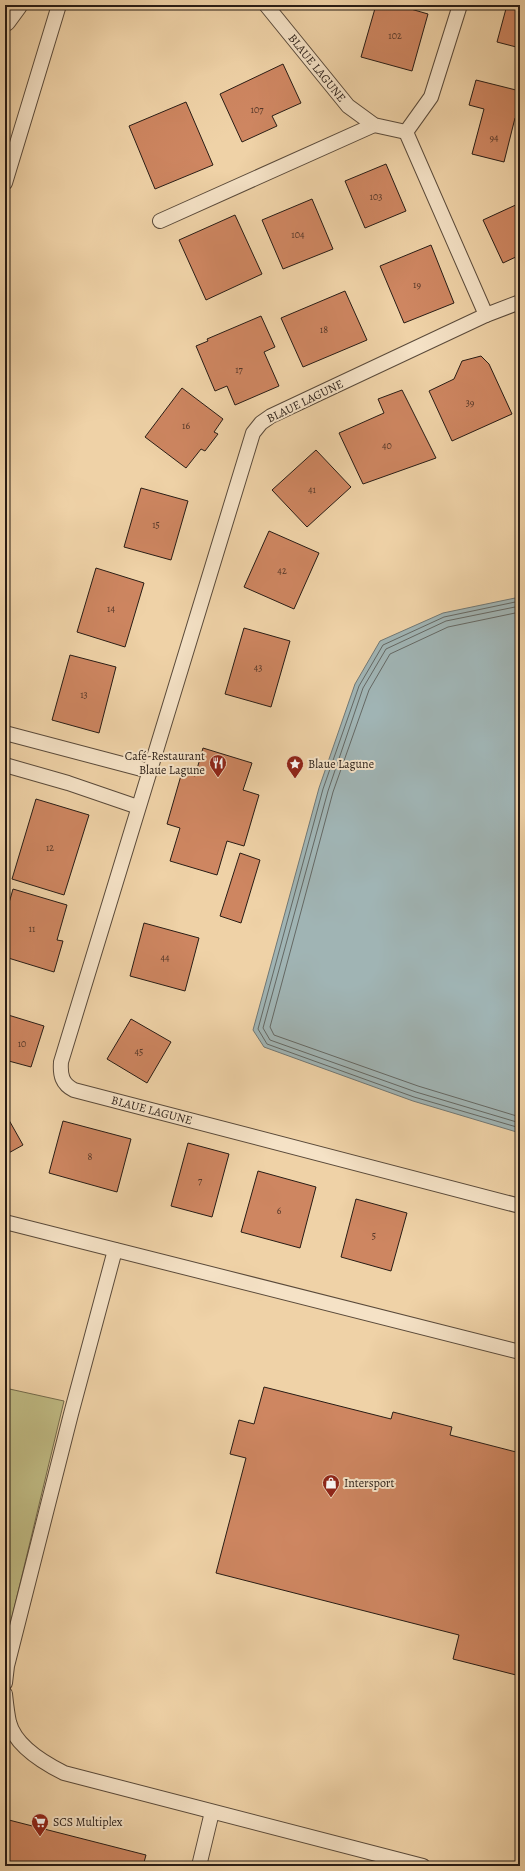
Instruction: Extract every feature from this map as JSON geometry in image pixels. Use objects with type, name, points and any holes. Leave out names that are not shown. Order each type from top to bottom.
[{"type":"street","points":[[5,20],[16,5]]},
{"type":"lane","points":[[5,183],[59,5]]},
{"type":"lane","name":"BLAUE LAGUNE","points":[[266,5],[348,106],[374,125],[406,132]]},
{"type":"lane","points":[[460,5],[431,97],[406,132],[486,316]]},
{"type":"lane","points":[[160,221],[374,125]]},
{"type":"lane","name":"BLAUE LAGUNE","points":[[520,302],[486,316],[271,416],[261,423],[253,433],[61,1062],[62,1078],[68,1087],[74,1090],[520,1206]]},
{"type":"lane","points":[[5,733],[149,771]]},
{"type":"lane","points":[[5,765],[68,783],[138,807]]},
{"type":"lane","points":[[5,1222],[520,1352]]},
{"type":"lane","points":[[5,1683],[7,1666],[63,1444],[115,1250]]},
{"type":"lane","points":[[5,1694],[9,1723],[16,1737],[47,1764],[64,1773],[423,1866]]},
{"type":"lane","points":[[199,1866],[212,1812]]},
{"type":"shaded area","points":[[5,1388],[64,1401],[5,1646]]},
{"type":"water","name":"Blaue Lagune","points":[[520,597],[520,1133],[413,1101],[264,1047],[253,1030],[319,788],[355,684],[380,641],[443,613]]},
{"type":"building","points":[[376,5],[397,5],[428,14],[412,71],[361,57]]},
{"type":"building","points":[[507,5],[520,5],[520,48],[497,42]]},
{"type":"building","points":[[283,64],[301,103],[272,116],[277,126],[242,142],[220,94]]},
{"type":"building","points":[[476,80],[520,91],[520,119],[515,118],[504,162],[472,154],[484,109],[469,105]]},
{"type":"building","points":[[186,102],[213,165],[155,189],[129,126]]},
{"type":"building","points":[[386,164],[406,211],[365,228],[345,181]]},
{"type":"building","points":[[312,199],[333,249],[283,269],[262,220]]},
{"type":"building","points":[[520,203],[520,255],[503,263],[483,220]]},
{"type":"building","points":[[235,215],[262,274],[206,300],[179,240]]},
{"type":"building","points":[[431,245],[454,303],[404,323],[380,266]]},
{"type":"building","points":[[345,291],[367,340],[303,367],[281,318]]},
{"type":"building","points":[[261,316],[275,347],[264,352],[279,386],[235,405],[227,386],[215,391],[196,346],[208,341],[207,339]]},
{"type":"building","points":[[481,356],[489,364],[512,414],[452,441],[429,391],[454,379],[462,361]]},
{"type":"building","points":[[182,388],[223,419],[214,432],[218,434],[205,451],[201,449],[186,468],[145,437]]},
{"type":"building","points":[[402,390],[436,458],[363,484],[339,433],[384,413],[378,399]]},
{"type":"building","points":[[316,450],[351,487],[307,527],[272,490]]},
{"type":"building","points":[[141,488],[188,501],[171,560],[124,547]]},
{"type":"building","points":[[269,531],[319,553],[294,609],[244,587]]},
{"type":"building","points":[[96,568],[144,583],[125,647],[77,632]]},
{"type":"building","points":[[244,628],[290,641],[271,707],[225,694]]},
{"type":"building","points":[[70,655],[116,667],[99,733],[52,720]]},
{"type":"building","points":[[203,748],[252,763],[243,790],[259,795],[244,846],[227,841],[217,875],[170,861],[180,828],[167,824],[182,772],[195,776]]},
{"type":"building","points":[[36,799],[89,815],[64,895],[12,879]]},
{"type":"building","points":[[240,853],[260,860],[241,923],[220,916]]},
{"type":"building","points":[[13,889],[67,905],[57,940],[63,941],[54,972],[5,957],[5,917]]},
{"type":"building","points":[[144,923],[199,938],[185,991],[130,976]]},
{"type":"building","points":[[5,1014],[44,1026],[31,1067],[5,1060]]},
{"type":"building","points":[[131,1019],[171,1042],[147,1083],[107,1059]]},
{"type":"building","points":[[5,1113],[23,1145],[5,1155]]},
{"type":"building","points":[[63,1121],[131,1139],[117,1192],[49,1173]]},
{"type":"building","points":[[188,1143],[229,1154],[212,1217],[171,1206]]},
{"type":"building","points":[[258,1171],[316,1187],[300,1248],[241,1232]]},
{"type":"building","points":[[356,1199],[407,1213],[391,1271],[341,1257]]},
{"type":"building","points":[[264,1387],[391,1419],[393,1412],[452,1427],[450,1435],[520,1453],[520,1676],[453,1659],[459,1635],[216,1573],[246,1458],[230,1454],[239,1420],[254,1424]]},
{"type":"building","name":"SCS Multiplex","points":[[5,1819],[146,1855],[143,1866],[5,1866]]},
{"type":"place","name":"Café-Restaurant Blaue Lagune","points":[[218,778]]},
{"type":"place","name":"Blaue Lagune","points":[[295,779]]},
{"type":"place","name":"Intersport","points":[[331,1498]]},
{"type":"place","name":"SCS Multiplex","points":[[40,1837]]}]
